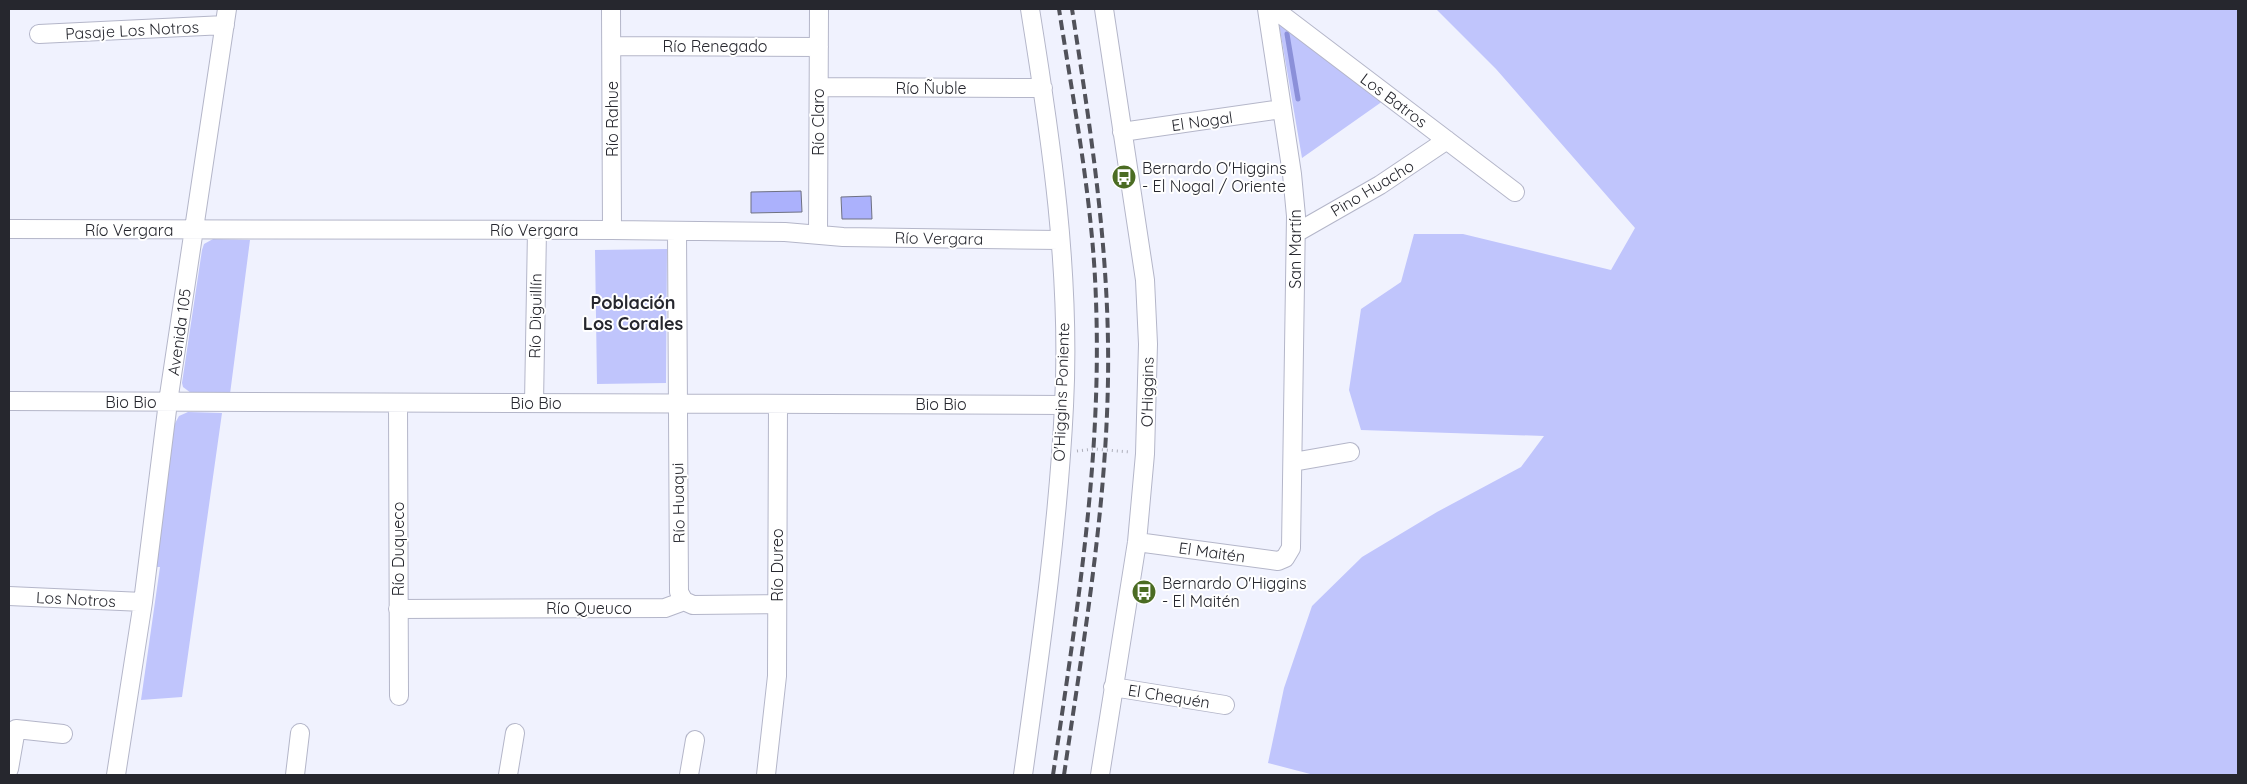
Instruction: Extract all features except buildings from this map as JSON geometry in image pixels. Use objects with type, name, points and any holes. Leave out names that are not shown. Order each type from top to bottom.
[{"type":"street","name":"Río Rahue","points":[[612,9],[612,230]]},
{"type":"street","name":"Río Claro","points":[[818,234],[819,9]]},
{"type":"street","name":"O'Higgins Poniente","points":[[1023,775],[1048,585],[1064,405],[1063,296],[1059,240],[1043,88],[1030,9]]},
{"type":"street","name":"O'Higgins","points":[[1100,775],[1137,542],[1146,454],[1147,312],[1138,226],[1104,9]]},
{"type":"street","name":"San Martín","points":[[1267,9],[1292,174],[1296,233],[1292,544],[1286,558]]},
{"type":"street","name":"Los Batros","points":[[1274,9],[1515,192]]},
{"type":"street","name":"Pasaje Los Notros","points":[[39,34],[226,17]]},
{"type":"street","name":"Avenida 105","points":[[116,775],[143,602],[168,402],[226,17]]},
{"type":"street","name":"Río Renegado","points":[[612,46],[819,47]]},
{"type":"street","name":"Río Ñuble","points":[[818,87],[1043,88]]},
{"type":"street","name":"El Nogal","points":[[1122,132],[1282,109]]},
{"type":"street","name":"Pino Huacho","points":[[1296,233],[1380,184],[1447,140]]},
{"type":"street","name":"Río Vergara","points":[[9,229],[612,230],[818,234],[843,237],[1059,240]]},
{"type":"street","name":"Río Diguillín","points":[[534,403],[537,230]]},
{"type":"street","name":"Río Huaqui","points":[[676,231],[679,592],[684,601]]},
{"type":"street","name":"Bio Bio","points":[[9,401],[1064,405]]},
{"type":"street","name":"Río Duqueco","points":[[398,402],[399,696]]},
{"type":"street","name":"Río Dureo","points":[[766,775],[773,727],[777,676],[778,404]]},
{"type":"street","points":[[1293,462],[1350,452]]},
{"type":"street","name":"El Maitén","points":[[1137,542],[1273,560],[1286,558]]},
{"type":"street","name":"Los Notros","points":[[9,596],[143,602]]},
{"type":"street","name":"Río Queuco","points":[[398,609],[665,608],[684,601],[693,605],[777,604]]},
{"type":"street","name":"El Chequén","points":[[1113,687],[1225,705]]},
{"type":"street","points":[[9,769],[16,729],[63,734]]},
{"type":"street","points":[[295,775],[300,733]]},
{"type":"street","points":[[508,775],[515,733]]},
{"type":"street","points":[[689,775],[695,740]]},
{"type":"path","points":[[1060,455],[1094,449],[1146,454]]},
{"type":"shaded area","points":[[1436,9],[2238,9],[2238,775],[1314,775],[1268,763],[1284,688],[1312,606],[1362,557],[1437,512],[1521,467],[1544,436],[1361,430],[1349,390],[1361,309],[1401,282],[1414,234],[1463,234],[1611,270],[1635,228],[1496,69]]},
{"type":"shaded area","points":[[1279,24],[1383,101],[1302,158]]},
{"type":"shaded area","points":[[213,239],[250,240],[230,394],[191,393],[183,387],[182,383],[202,250],[204,244]]},
{"type":"shaded area","points":[[667,249],[666,383],[597,384],[595,250]]},
{"type":"shaded area","points":[[188,412],[222,413],[182,697],[141,700],[160,567],[155,567],[172,429],[179,416]]},
{"type":"waterway","points":[[1287,34],[1298,99]]},
{"type":"railway","points":[[1053,775],[1085,539],[1091,480],[1097,361],[1096,301],[1091,228],[1082,155],[1059,9]]},
{"type":"railway","points":[[1064,775],[1086,627],[1098,528],[1103,479],[1108,379],[1106,286],[1098,193],[1072,9]]},
{"type":"place","name":"Bernardo O'Higgins - El Nogal / Oriente","points":[[1124,177]]},
{"type":"place","name":"Bernardo O'Higgins - El Maitén","points":[[1144,592]]},
{"type":"district","name":"Población Los Corales","points":[[633,312]]}]
